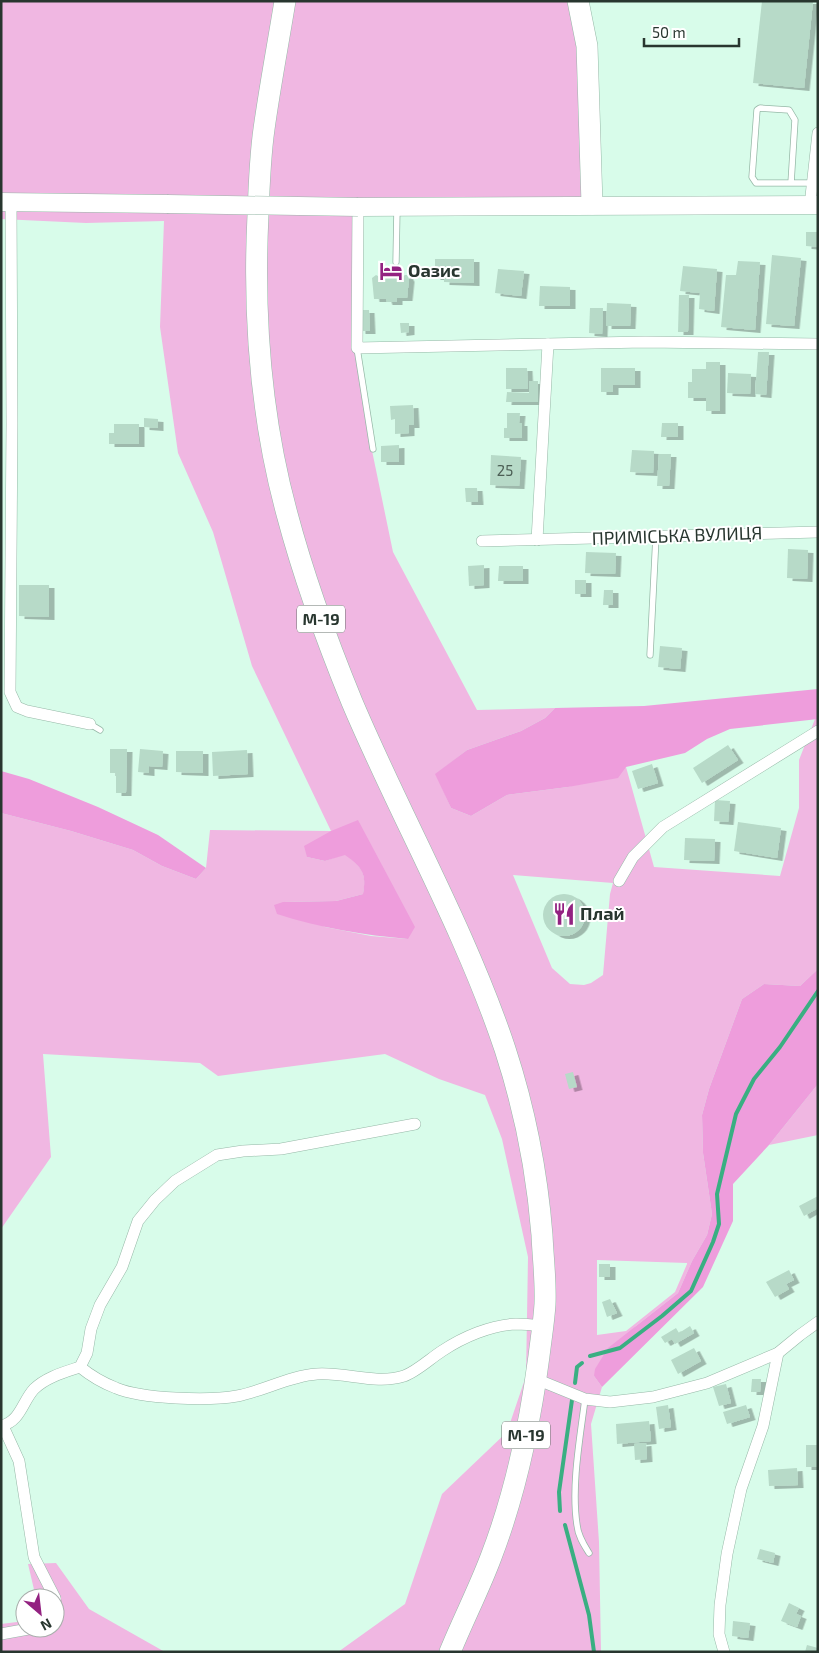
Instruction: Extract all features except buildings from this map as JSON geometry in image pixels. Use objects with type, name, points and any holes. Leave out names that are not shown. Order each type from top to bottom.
[{"type":"highway","name":"М-19","points":[[285,1],[264,131],[259,190],[256,314],[261,380],[286,513],[313,598],[352,701],[485,995],[521,1103],[531,1148],[539,1205],[544,1295],[542,1326],[536,1379],[514,1490],[491,1557],[450,1652]]},
{"type":"highway","points":[[578,1],[587,46],[592,204]]},
{"type":"main road","points":[[6,201],[358,207],[592,204],[814,205]]},
{"type":"street","points":[[814,205],[813,183],[818,134]]},
{"type":"street","points":[[6,201],[6,594],[10,692],[17,707],[95,727]]},
{"type":"street","points":[[358,207],[357,348],[645,342],[818,344]]},
{"type":"street","points":[[537,540],[548,344]]},
{"type":"street","name":"ПРИМІСЬКА ВУЛИЦЯ","points":[[482,541],[818,532]]},
{"type":"street","points":[[619,881],[633,857],[663,827],[818,731]]},
{"type":"street","points":[[50,1588],[34,1557],[19,1461],[2,1426],[13,1421],[35,1388],[51,1377],[80,1367],[87,1353],[91,1329],[100,1304],[122,1267],[138,1221],[155,1200],[175,1181],[217,1155],[243,1151],[281,1150],[319,1141],[415,1124]]},
{"type":"street","points":[[536,1379],[585,1399],[610,1402],[653,1396],[707,1383],[778,1353],[818,1322]]},
{"type":"street","points":[[80,1367],[90,1375],[117,1389],[138,1394],[208,1398],[237,1396],[295,1378],[317,1374],[365,1379],[405,1376],[452,1345],[477,1334],[501,1326],[516,1324],[542,1326]]},
{"type":"street","points":[[724,1652],[719,1634],[720,1605],[727,1554],[741,1489],[763,1426],[778,1353]]},
{"type":"street","points":[[1,1634],[15,1631]]},
{"type":"lane","points":[[791,184],[794,120],[792,114],[789,110],[760,108],[757,110],[752,177],[756,183],[791,184],[813,183]]},
{"type":"lane","points":[[396,262],[397,207]]},
{"type":"lane","points":[[357,348],[372,449]]},
{"type":"lane","points":[[650,655],[656,536]]},
{"type":"lane","points":[[585,1399],[579,1445],[576,1500],[577,1526],[581,1539],[590,1553]]},
{"type":"shaded area","points":[[1,1],[581,1],[595,207],[355,211],[356,328],[370,441],[393,552],[477,710],[555,708],[545,718],[521,731],[467,750],[436,774],[451,808],[471,816],[507,795],[568,787],[626,767],[654,867],[780,876],[799,808],[799,760],[815,719],[818,719],[818,969],[800,986],[764,984],[742,999],[709,1089],[702,1115],[703,1153],[712,1214],[707,1235],[692,1261],[678,1293],[636,1326],[594,1376],[602,1387],[591,1424],[599,1542],[601,1652],[338,1652],[405,1604],[442,1494],[507,1432],[526,1376],[528,1257],[502,1139],[485,1095],[439,1079],[385,1054],[218,1076],[200,1063],[43,1054],[51,1157],[1,1229],[1,813],[71,831],[133,850],[162,866],[196,879],[206,868],[210,830],[331,831],[252,666],[213,532],[178,453],[160,327],[164,221],[86,223],[1,219]],"holes":[[[358,821],[408,939],[371,936],[325,927],[283,902],[336,901],[363,894],[364,876],[362,871],[345,854],[325,861],[307,857]],[[513,875],[613,883],[610,894],[603,975],[584,985],[570,984],[552,968]],[[597,1260],[687,1263],[675,1292],[626,1331],[597,1335]]]},
{"type":"shaded area","points":[[818,689],[818,719],[730,729],[707,739],[685,753],[626,767],[618,778],[507,795],[471,816],[451,808],[435,774],[467,750],[521,731],[545,718],[555,708],[644,706]]},
{"type":"shaded area","points":[[1,771],[29,779],[98,807],[158,835],[206,868],[196,879],[162,866],[133,850],[71,831],[1,813]]},
{"type":"shaded area","points":[[358,820],[415,927],[408,939],[342,930],[277,914],[274,905],[283,902],[336,901],[363,894],[364,876],[351,859],[345,855],[325,861],[307,857],[304,846],[331,831]]},
{"type":"shaded area","points":[[818,969],[818,1084],[769,1145],[733,1184],[733,1221],[703,1287],[602,1387],[594,1376],[595,1369],[608,1348],[678,1293],[692,1261],[707,1235],[712,1214],[703,1153],[702,1115],[709,1089],[742,999],[764,984],[800,986]]},
{"type":"shaded area","points":[[818,1084],[818,1135],[769,1145]]},
{"type":"shaded area","points":[[56,1563],[89,1609],[165,1652],[1,1652],[1,1624],[15,1622],[15,1638],[65,1638],[65,1588],[34,1588],[28,1564]]},
{"type":"waterway","points":[[590,1356],[620,1348],[691,1291],[719,1224],[717,1194],[736,1114],[754,1079],[780,1047],[818,991]]},
{"type":"waterway","points":[[575,1383],[577,1367],[582,1363]]},
{"type":"waterway","points":[[560,1511],[559,1492],[572,1400]]},
{"type":"waterway","points":[[565,1525],[589,1615],[594,1652]]},
{"type":"place","name":"Оазис","points":[[391,271]]},
{"type":"place","name":"Плай","points":[[564,914]]}]
